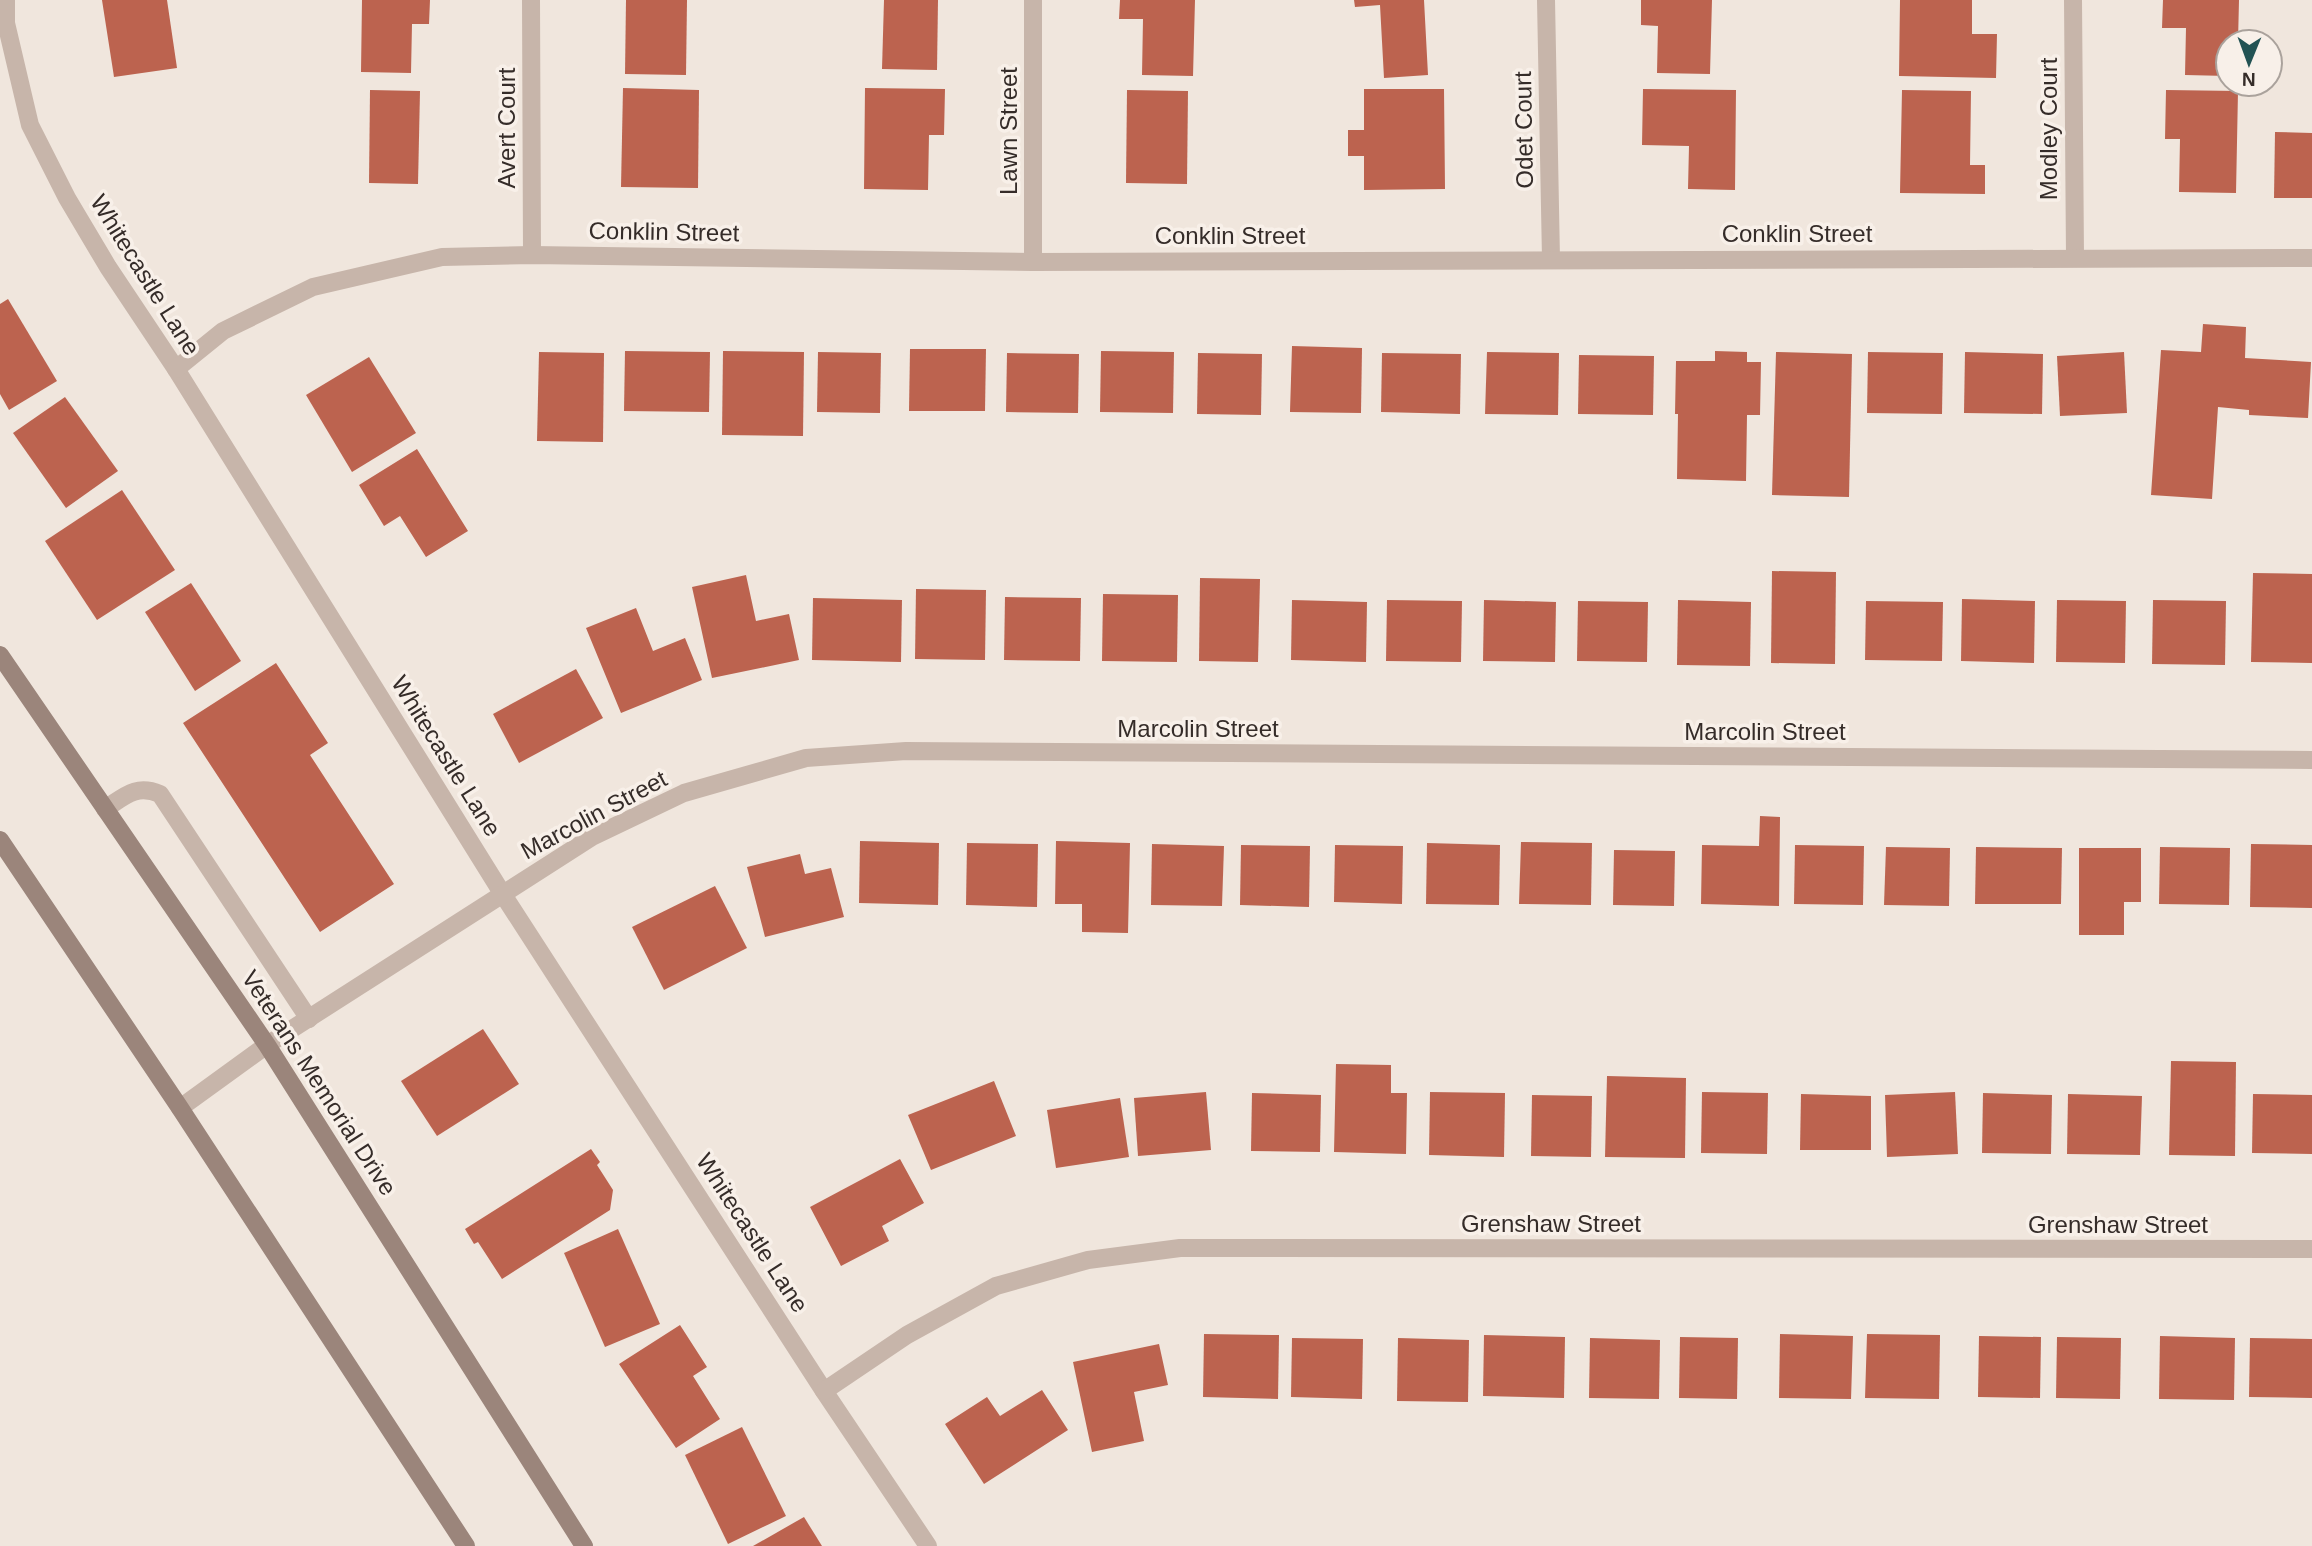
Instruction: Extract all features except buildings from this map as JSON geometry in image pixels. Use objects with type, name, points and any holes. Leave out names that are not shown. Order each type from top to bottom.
[{"type":"main road","name":"Veterans Memorial Drive","points":[[0,655],[268,1045],[584,1546]]},
{"type":"main road","points":[[0,839],[180,1108],[466,1546]]},
{"type":"street","name":"Whitecastle Lane","points":[[6,0],[6,23],[30,125],[67,198],[108,267],[176,369],[502,893],[824,1391],[928,1546]]},
{"type":"street","name":"Avert Court","points":[[531,0],[532,255]]},
{"type":"street","name":"Lawn Street","points":[[1033,0],[1033,262]]},
{"type":"street","name":"Odet Court","points":[[1546,0],[1551,259]]},
{"type":"street","name":"Modley Court","points":[[2073,0],[2074,257]]},
{"type":"street","name":"Conklin Street","points":[[176,369],[223,331],[313,287],[442,257],[532,255],[1033,262],[2312,258]]},
{"type":"street","name":"Marcolin Street","points":[[180,1108],[268,1045],[592,837],[684,793],[806,758],[905,751],[2312,760]]},
{"type":"street","points":[[105,809],[132,792],[147,789],[160,794],[309,1020]]},
{"type":"street","name":"Grenshaw Street","points":[[824,1391],[907,1335],[996,1286],[1088,1260],[1180,1248],[2312,1250]]}]
